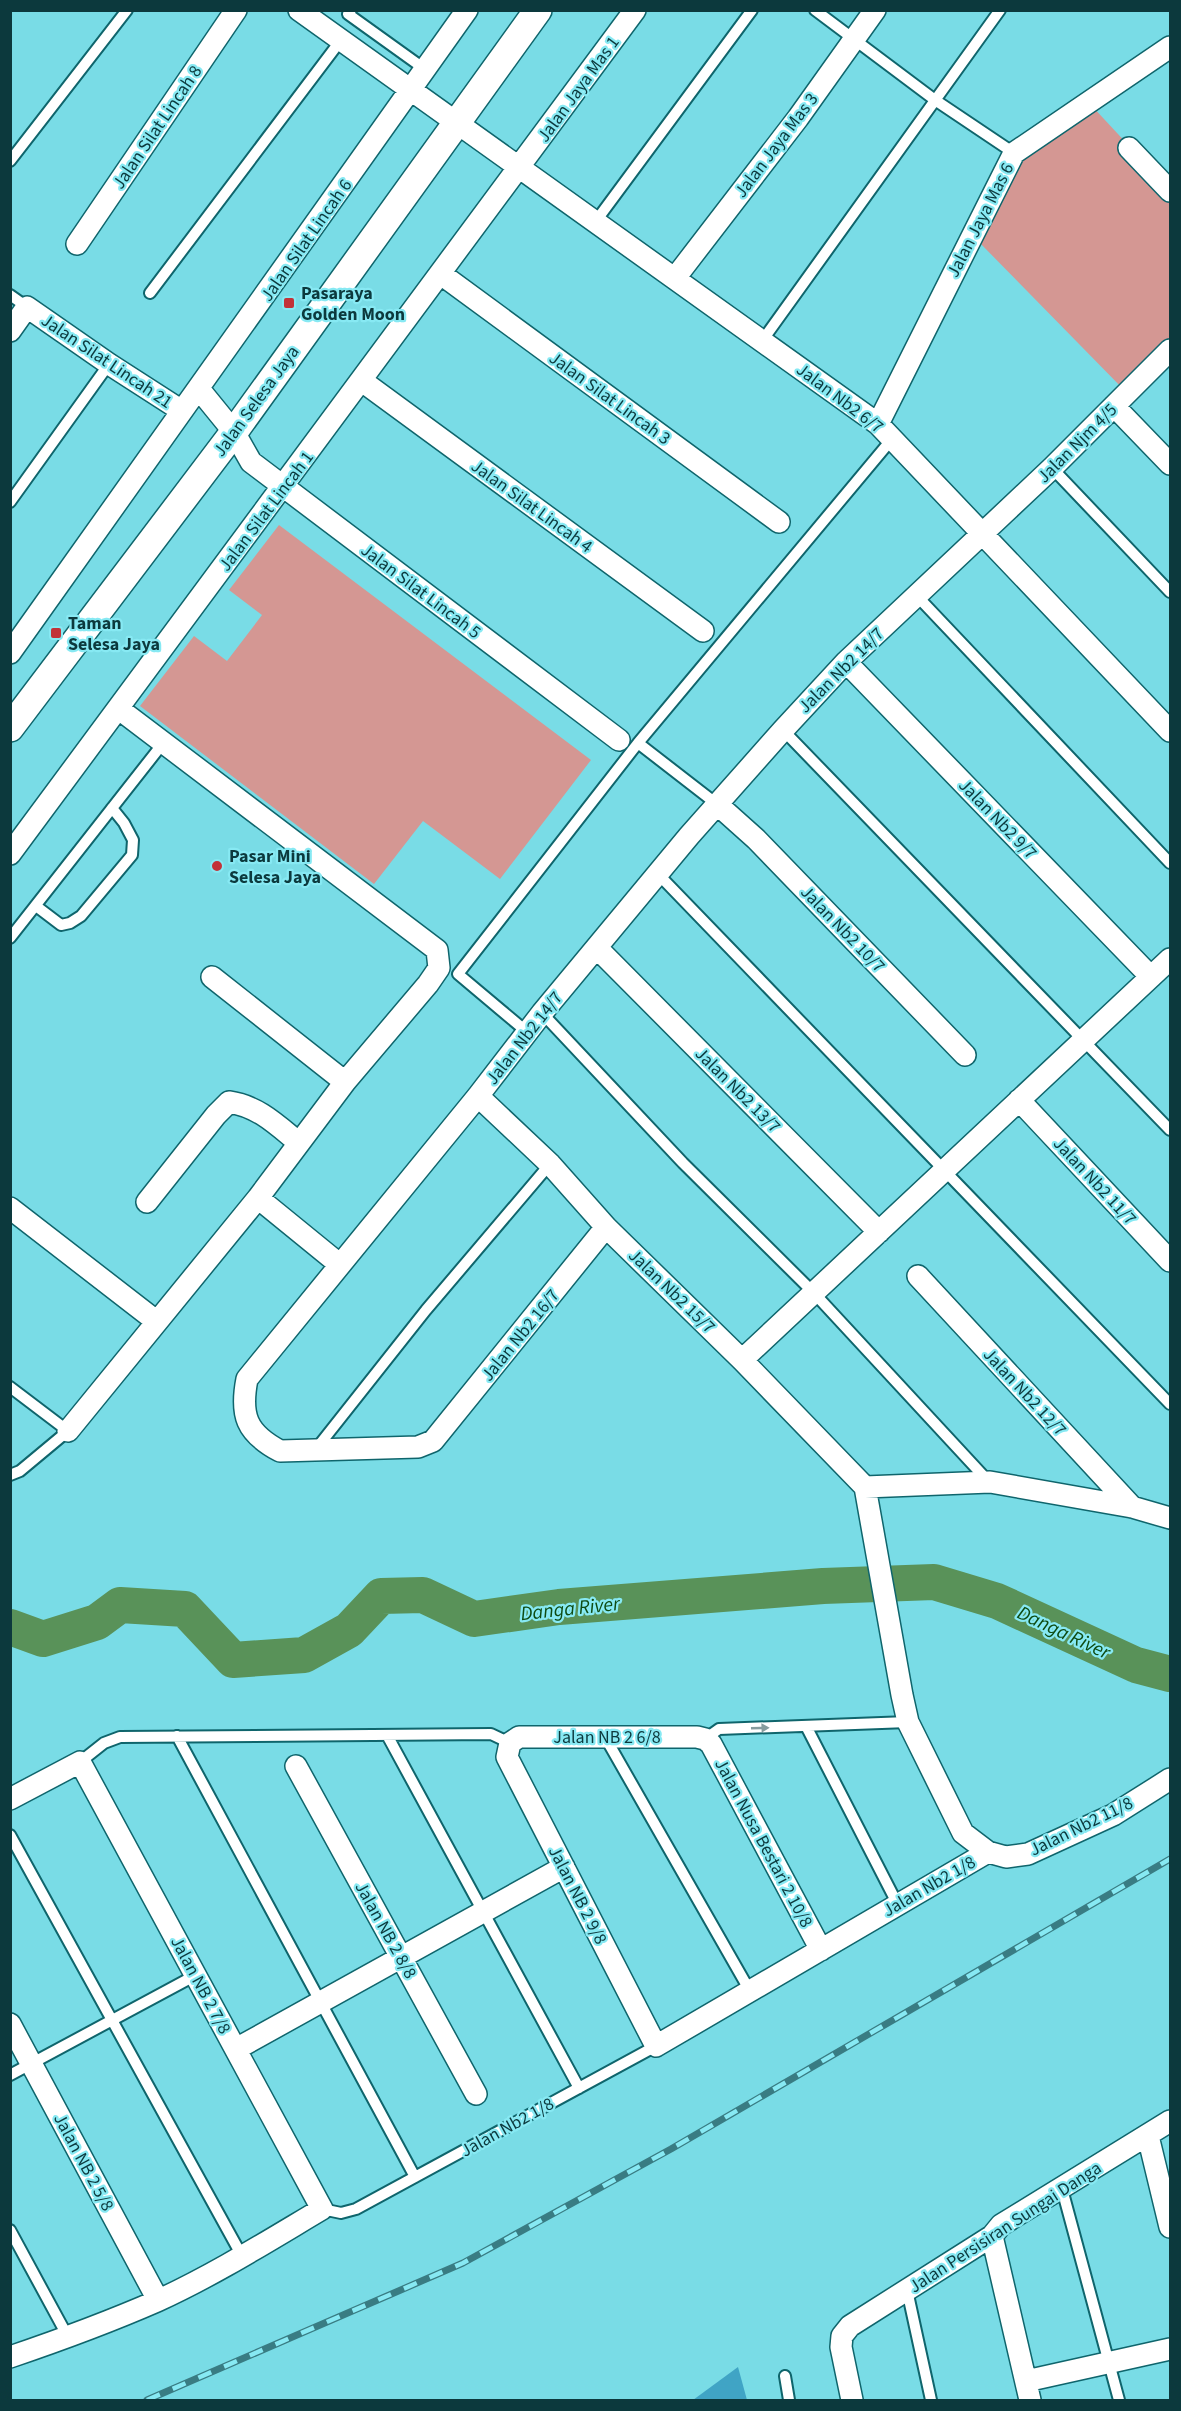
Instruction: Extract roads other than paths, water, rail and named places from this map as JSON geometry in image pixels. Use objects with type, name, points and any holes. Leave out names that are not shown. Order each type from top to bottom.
[{"type":"street","name":"Jalan Silat Lincah 8","points":[[77,244],[236,10]]},
{"type":"street","name":"Jalan Nb2 6/7","points":[[299,10],[521,167],[885,431],[1170,732]]},
{"type":"street","name":"Jalan Silat Lincah 6","points":[[10,653],[467,10]]},
{"type":"street","name":"Jalan Selesa Jaya","points":[[10,728],[234,432],[459,123],[538,10]]},
{"type":"street","name":"Jalan Jaya Mas 1","points":[[521,167],[635,10]]},
{"type":"street","name":"Jalan Jaya Mas 3","points":[[675,278],[798,118],[875,10]]},
{"type":"street","name":"Jalan Jaya Mas 6","points":[[885,431],[1014,153],[1169,52]]},
{"type":"street","points":[[1129,148],[1170,191]]},
{"type":"street","name":"Jalan Silat Lincah 1","points":[[10,854],[521,167]]},
{"type":"street","name":"Jalan Silat Lincah 3","points":[[441,274],[779,522]]},
{"type":"street","name":"Jalan Silat Lincah 21","points":[[10,331],[19,301],[109,364],[182,411]]},
{"type":"street","name":"Jalan Njm 4/5","points":[[983,534],[1170,350]]},
{"type":"street","name":"Jalan Silat Lincah 4","points":[[362,381],[702,631]]},
{"type":"street","points":[[199,389],[234,432]]},
{"type":"street","points":[[1114,406],[1170,464]]},
{"type":"street","name":"Jalan Silat Lincah 5","points":[[234,432],[250,462],[628,741]]},
{"type":"street","name":"Jalan Nb2 14/7","points":[[433,1441],[418,1447],[280,1451],[261,1441],[246,1417],[243,1398],[247,1379],[478,1096],[542,1013],[689,836],[783,729],[846,662],[983,534]]},
{"type":"street","name":"Jalan Nb2 9/7","points":[[846,662],[1151,977]]},
{"type":"street","points":[[68,1431],[258,1198],[345,1082],[439,968],[437,950],[119,709]]},
{"type":"street","name":"Jalan Nb2 10/7","points":[[718,805],[756,839],[965,1055]]},
{"type":"street","name":"Jalan Nb2 13/7","points":[[597,948],[879,1232]]},
{"type":"street","points":[[742,1360],[1170,959]]},
{"type":"street","points":[[212,977],[345,1082]]},
{"type":"street","name":"Jalan Nb2 15/7","points":[[478,1096],[550,1164],[606,1227],[742,1360],[865,1487]]},
{"type":"street","name":"Jalan Nb2 11/7","points":[[1019,1100],[1170,1261]]},
{"type":"street","points":[[147,1202],[216,1115],[229,1102],[245,1104],[264,1115],[298,1143]]},
{"type":"street","points":[[258,1198],[339,1264]]},
{"type":"street","points":[[10,1208],[156,1321]]},
{"type":"street","name":"Jalan Nb2 16/7","points":[[433,1441],[606,1227]]},
{"type":"street","name":"Jalan Nb2 12/7","points":[[918,1276],[1132,1507]]},
{"type":"street","points":[[987,1852],[963,1833],[908,1722],[865,1487],[990,1482],[1132,1507],[1170,1518]]},
{"type":"street","name":"Jalan NB 2 6/8","points":[[510,1743],[519,1737],[705,1739]]},
{"type":"street","name":"Jalan Nusa Bestari 2 10/8","points":[[705,1739],[711,1744],[821,1950]]},
{"type":"street","name":"Jalan NB 2 9/8","points":[[510,1743],[507,1757],[656,2046]]},
{"type":"street","points":[[10,1799],[80,1762]]},
{"type":"street","name":"Jalan NB 2 7/8","points":[[80,1762],[322,2209]]},
{"type":"street","name":"Jalan NB 2 8/8","points":[[296,1766],[476,2094]]},
{"type":"street","name":"Jalan Nb2 11/8","points":[[987,1852],[1006,1857],[1028,1854],[1113,1815],[1170,1779]]},
{"type":"street","name":"Jalan Nb2 1/8","points":[[656,2046],[987,1852]]},
{"type":"street","points":[[236,2049],[564,1867]]},
{"type":"street","name":"Jalan NB 2 5/8","points":[[10,2024],[158,2300]]},
{"type":"street","name":"Jalan Persisiran Sungai Danga","points":[[852,2400],[841,2347],[842,2336],[850,2326],[992,2236],[1001,2225],[1170,2121]]},
{"type":"street","points":[[1148,2136],[1170,2227]]},
{"type":"street","points":[[10,2356],[68,2337],[158,2300],[242,2256],[322,2209]]},
{"type":"street","points":[[992,2236],[1028,2391],[1109,2362],[1170,2349]]},
{"type":"lane","points":[[10,161],[127,10]]},
{"type":"lane","points":[[351,10],[348,14],[426,70]]},
{"type":"lane","points":[[596,221],[752,10]]},
{"type":"lane","points":[[815,10],[935,100],[1014,153]]},
{"type":"lane","points":[[762,341],[1000,10]]},
{"type":"lane","points":[[150,293],[341,40]]},
{"type":"lane","points":[[10,502],[109,364]]},
{"type":"lane","points":[[527,1032],[458,974],[628,741],[885,431]]},
{"type":"lane","points":[[1052,468],[1170,592]]},
{"type":"lane","points":[[917,596],[1170,863]]},
{"type":"lane","points":[[783,729],[1170,1130]]},
{"type":"lane","points":[[628,741],[718,805]]},
{"type":"lane","points":[[10,938],[164,742]]},
{"type":"lane","points":[[36,906],[61,926],[70,923],[81,916],[132,855],[133,840],[124,823],[112,808]]},
{"type":"lane","points":[[658,875],[1170,1404]]},
{"type":"lane","points":[[542,1013],[683,1163],[814,1293],[990,1482]]},
{"type":"lane","points":[[316,1450],[426,1310],[550,1164]]},
{"type":"lane","points":[[10,1387],[68,1431],[20,1471],[10,1475]]},
{"type":"lane","points":[[705,1739],[719,1730],[908,1722]]},
{"type":"lane","points":[[806,1726],[898,1905]]},
{"type":"lane","points":[[80,1762],[104,1743],[120,1737],[491,1734],[510,1743]]},
{"type":"lane","points":[[387,1735],[579,2088]]},
{"type":"lane","points":[[177,1736],[416,2177]]},
{"type":"lane","points":[[605,1737],[750,1991]]},
{"type":"lane","points":[[10,1835],[242,2256]]},
{"type":"lane","points":[[10,2075],[196,1975]]},
{"type":"lane","name":"Jalan Nb2 1/8","points":[[322,2209],[341,2213],[356,2209],[656,2046]]},
{"type":"lane","points":[[1062,2188],[1119,2400]]},
{"type":"lane","points":[[10,2230],[68,2337]]},
{"type":"lane","points":[[907,2290],[932,2400]]},
{"type":"lane","points":[[785,2376],[789,2400]]},
{"type":"waterway","name":"Danga River","points":[[10,1627],[43,1639],[97,1622],[120,1605],[185,1609],[233,1660],[304,1655],[349,1630],[381,1596],[423,1595],[474,1619],[559,1607],[823,1586],[934,1582],[997,1601],[1136,1665],[1170,1674]]},
{"type":"railway","points":[[147,2400],[463,2263],[671,2149],[1170,1859]]},
{"type":"place","name":"Pasaraya Golden Moon","points":[[289,303]]},
{"type":"place","name":"Taman Selesa Jaya","points":[[56,633]]},
{"type":"place","name":"Pasar Mini Selesa Jaya","points":[[217,866]]}]
